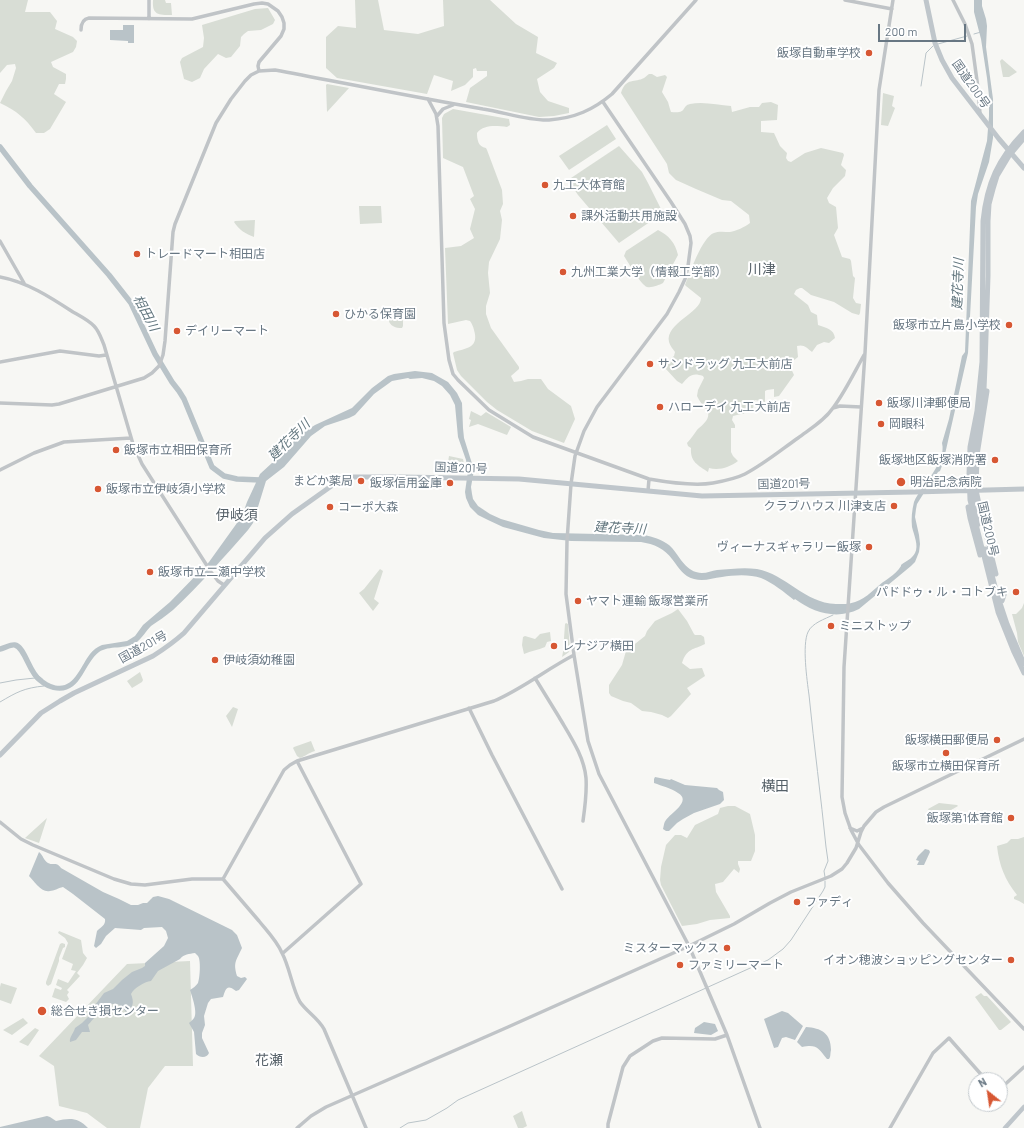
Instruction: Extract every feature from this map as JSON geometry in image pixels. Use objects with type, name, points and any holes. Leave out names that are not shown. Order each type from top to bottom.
[{"type":"highway","name":"国道200号","points":[[926,0],[936,45],[952,78],[1010,151]]},
{"type":"highway","points":[[1010,151],[1024,132]]},
{"type":"highway","points":[[1010,151],[1024,138]]},
{"type":"highway","name":"国道200号","points":[[1010,151],[998,176],[989,204],[984,389],[970,447],[970,500],[976,517],[998,612],[1016,651],[1024,673]]},
{"type":"highway","name":"国道200号","points":[[978,411],[982,362],[983,221],[985,205],[993,176],[1010,151]]},
{"type":"highway","points":[[1010,151],[1024,168]]},
{"type":"highway","points":[[988,276],[988,375],[977,455],[976,490],[980,513],[1016,651]]},
{"type":"highway","points":[[983,307],[980,313],[978,379],[967,452],[966,490],[970,518],[990,596],[1002,628],[1016,651]]},
{"type":"highway","name":"国道201号","points":[[0,755],[41,713],[60,700],[153,656],[184,633],[265,538],[307,503],[344,478],[401,477],[519,479],[702,496],[1024,489]]},
{"type":"highway","points":[[1002,601],[1005,592]]},
{"type":"highway","name":"国道200号","points":[[1016,651],[1024,664]]},
{"type":"main road","points":[[1005,1128],[1024,1107]]},
{"type":"street","points":[[149,0],[149,19]]},
{"type":"street","points":[[0,403],[59,404],[144,378],[152,373],[159,364],[162,359],[165,341],[173,232],[175,224],[216,123],[231,99],[251,75],[259,72],[275,70],[536,119],[549,120],[574,116],[603,102],[617,89],[696,0]]},
{"type":"street","points":[[845,0],[892,9]]},
{"type":"street","points":[[893,0],[879,90],[865,353],[844,667],[841,786],[843,806],[850,827],[858,843],[888,883],[908,907],[1024,1030]]},
{"type":"street","points":[[953,0],[965,24],[972,44],[982,117]]},
{"type":"street","points":[[81,30],[82,22],[89,18],[192,19],[254,4],[268,4],[278,11],[282,17],[284,29],[281,36],[259,62],[259,72]]},
{"type":"street","points":[[428,99],[435,110],[437,117],[444,323],[449,360],[453,374],[489,410],[533,437],[649,479],[663,482],[706,484],[721,482],[746,473],[816,425],[833,408],[865,353]]},
{"type":"street","points":[[603,102],[685,224],[690,236],[691,250],[684,279],[667,314],[598,407],[584,431],[576,453],[571,484],[567,541],[566,594],[574,655],[588,741],[599,774],[689,946],[726,1035],[760,1128]]},
{"type":"street","points":[[437,117],[443,109],[455,104]]},
{"type":"street","points":[[0,241],[24,283]]},
{"type":"street","points":[[0,277],[24,283],[92,324],[101,337],[131,438],[142,464],[211,572],[218,581],[224,585]]},
{"type":"street","points":[[0,362],[60,351],[106,356]]},
{"type":"street","points":[[833,408],[840,406],[861,407]]},
{"type":"street","points":[[0,470],[34,453],[64,442],[131,438]]},
{"type":"street","points":[[648,491],[649,479]]},
{"type":"street","points":[[223,879],[284,770],[290,765],[297,761],[499,698],[574,655]]},
{"type":"street","points":[[535,678],[572,738],[583,766],[586,777],[586,801],[582,821]]},
{"type":"street","points":[[469,708],[562,890]]},
{"type":"street","points":[[297,1128],[317,1111],[689,946],[734,924],[780,898],[831,876],[842,869],[847,863],[854,853],[863,828],[876,812],[1024,739]]},
{"type":"street","points":[[283,953],[361,884],[297,761]]},
{"type":"street","points":[[0,822],[21,839],[33,845],[114,879],[131,884],[145,886],[192,880],[223,879]]},
{"type":"street","points":[[850,827],[857,831],[863,828]]},
{"type":"street","points":[[223,879],[271,935],[283,953],[299,1000],[304,1008],[322,1025],[366,1128]]},
{"type":"street","points":[[608,1128],[623,1067],[630,1056],[653,1041],[662,1038],[715,1039],[726,1035]]},
{"type":"street","points":[[890,1128],[933,1053],[949,1038],[979,1072]]},
{"type":"street","points":[[1008,1082],[1024,1067]]},
{"type":"shaded area","points":[[0,0],[28,0],[25,12],[50,12],[57,21],[55,29],[73,37],[77,41],[73,52],[51,62],[53,67],[66,74],[65,84],[59,84],[54,94],[66,102],[50,129],[44,133],[36,133],[20,115],[0,103],[12,81],[16,68],[15,64],[7,65],[0,73]]},
{"type":"shaded area","points":[[153,0],[165,0],[166,3],[171,3],[172,15],[157,13],[154,9]]},
{"type":"shaded area","points":[[355,0],[378,0],[384,30],[418,34],[444,26],[443,0],[490,0],[516,24],[538,37],[536,53],[557,63],[554,68],[537,79],[540,92],[548,101],[569,108],[569,113],[539,117],[466,102],[470,88],[487,76],[487,71],[477,71],[476,68],[473,69],[473,77],[465,85],[451,91],[453,81],[434,75],[427,94],[337,78],[326,68],[326,37],[338,26],[356,28]]},
{"type":"shaded area","points":[[974,0],[982,0],[987,26],[986,47],[993,99],[993,138],[989,162],[978,194],[976,207],[968,353],[943,463],[940,471],[917,504],[915,517],[920,544],[915,562],[859,609],[842,614],[818,611],[795,599],[794,600],[765,580],[747,575],[726,576],[705,580],[690,578],[684,574],[669,555],[663,550],[646,543],[571,541],[544,538],[503,527],[478,515],[470,507],[466,498],[465,492],[468,471],[458,437],[455,405],[450,395],[442,386],[434,381],[422,378],[408,378],[392,381],[374,394],[355,415],[325,426],[311,436],[284,467],[266,481],[253,523],[248,530],[193,591],[173,610],[151,626],[141,639],[127,646],[107,649],[99,652],[76,684],[62,691],[53,690],[42,685],[33,676],[38,675],[51,684],[59,686],[65,685],[75,677],[95,649],[102,645],[127,641],[135,636],[143,625],[170,602],[209,562],[242,516],[260,474],[297,438],[315,425],[352,408],[372,388],[388,376],[415,371],[432,373],[448,382],[457,393],[462,403],[464,438],[474,470],[471,487],[473,499],[478,506],[490,514],[501,519],[553,533],[644,535],[660,540],[669,545],[684,564],[696,572],[704,573],[737,568],[757,569],[777,576],[814,599],[825,602],[848,604],[867,596],[896,573],[901,565],[915,553],[916,544],[912,527],[912,511],[914,502],[941,458],[943,451],[942,443],[949,419],[962,356],[965,352],[971,201],[987,141],[989,116],[987,78],[981,39],[974,12]]},
{"type":"shaded area","points":[[268,8],[275,20],[273,24],[261,30],[248,31],[241,37],[240,46],[231,57],[226,58],[218,54],[204,69],[200,78],[192,82],[184,79],[180,62],[182,58],[203,47],[204,38],[202,25],[255,9]]},
{"type":"shaded area","points":[[123,25],[134,25],[134,43],[128,43],[128,41],[110,40],[110,30],[123,30]]},
{"type":"shaded area","points":[[1002,59],[1017,72],[1009,77],[1003,77],[1000,61]]},
{"type":"shaded area","points":[[649,74],[657,77],[665,75],[667,77],[662,92],[668,102],[671,112],[680,112],[687,105],[695,103],[731,106],[732,112],[750,107],[759,107],[762,103],[771,102],[778,105],[777,120],[761,121],[761,132],[774,133],[780,146],[787,153],[786,158],[788,161],[791,162],[805,153],[821,148],[843,153],[844,155],[841,165],[846,170],[845,176],[833,188],[827,198],[829,203],[836,207],[838,228],[834,235],[842,257],[850,259],[851,261],[853,276],[855,278],[853,298],[856,303],[861,304],[860,313],[859,315],[852,313],[834,302],[811,295],[802,288],[796,290],[794,294],[808,305],[811,312],[817,315],[818,325],[831,331],[835,338],[829,343],[824,342],[817,345],[812,352],[804,346],[797,346],[798,357],[793,361],[790,360],[788,362],[794,375],[779,396],[774,397],[774,389],[767,390],[765,391],[765,402],[755,400],[753,408],[743,414],[733,416],[732,420],[735,428],[731,428],[731,452],[738,461],[724,468],[709,468],[708,472],[695,463],[692,457],[691,448],[687,443],[708,418],[708,412],[697,396],[698,390],[704,378],[703,376],[696,374],[689,377],[682,384],[677,381],[665,368],[666,362],[674,356],[675,352],[669,343],[669,335],[677,324],[695,309],[701,298],[685,285],[705,241],[716,232],[730,232],[746,226],[750,223],[749,215],[731,201],[722,200],[676,180],[669,173],[667,164],[621,93],[625,85],[631,81],[645,78]]},
{"type":"shaded area","points":[[326,85],[349,88],[327,112]]},
{"type":"shaded area","points":[[883,93],[894,96],[892,106],[895,108],[888,126],[881,125]]},
{"type":"shaded area","points":[[453,109],[509,119],[510,125],[507,127],[487,127],[483,128],[477,133],[478,142],[487,150],[502,190],[503,204],[500,211],[502,220],[500,239],[489,262],[488,273],[490,293],[486,306],[486,314],[491,328],[519,367],[519,369],[511,376],[514,382],[528,379],[541,379],[548,389],[571,406],[575,419],[564,443],[532,431],[497,410],[461,376],[457,370],[453,353],[471,346],[474,343],[475,336],[470,321],[466,320],[448,324],[445,248],[461,246],[474,238],[470,229],[475,209],[470,199],[474,196],[463,167],[443,158],[442,118],[444,114]]},
{"type":"shaded area","points":[[607,125],[616,139],[569,170],[559,156]]},
{"type":"shaded area","points":[[619,146],[642,172],[663,213],[619,243],[578,195],[568,180]]},
{"type":"shaded area","points":[[359,206],[381,206],[382,223],[360,224]]},
{"type":"shaded area","points":[[255,220],[254,237],[248,235],[234,222],[235,221]]},
{"type":"shaded area","points":[[658,230],[671,240],[678,255],[663,283],[653,287],[647,287],[638,278],[624,256],[626,251]]},
{"type":"shaded area","points":[[403,308],[403,326],[402,328],[394,327],[388,320],[387,309]]},
{"type":"shaded area","points":[[471,411],[481,416],[486,412],[511,427],[507,435],[478,424],[469,427]]},
{"type":"shaded area","points":[[449,456],[463,459],[465,469],[447,468]]},
{"type":"shaded area","points":[[380,569],[383,571],[374,599],[379,603],[373,611],[359,593]]},
{"type":"shaded area","points":[[1024,603],[1024,656],[1018,642],[1012,614],[1016,614],[1022,608]]},
{"type":"shaded area","points":[[678,609],[694,634],[704,637],[705,644],[688,652],[682,663],[690,669],[702,668],[705,676],[687,688],[691,694],[668,718],[651,712],[642,711],[631,703],[611,696],[609,693],[609,685],[622,665],[626,651],[645,636],[655,621]]},
{"type":"shaded area","points":[[565,624],[568,624],[570,649],[569,652],[562,657]]},
{"type":"shaded area","points":[[550,632],[551,641],[547,642],[545,647],[524,654],[522,645],[523,637],[525,636],[535,639],[540,634]]},
{"type":"shaded area","points":[[140,672],[143,680],[142,682],[132,688],[127,681]]},
{"type":"shaded area","points":[[233,707],[238,709],[232,727],[226,716]]},
{"type":"shaded area","points":[[311,741],[315,751],[300,758],[297,756],[293,748]]},
{"type":"shaded area","points":[[655,777],[671,779],[685,785],[717,788],[723,792],[724,800],[720,804],[694,813],[677,823],[669,831],[666,831],[663,829],[665,822],[679,807],[683,800],[682,796],[675,791],[654,783]]},
{"type":"shaded area","points":[[939,803],[958,806],[934,820],[928,809]]},
{"type":"shaded area","points":[[735,806],[750,814],[755,835],[755,851],[751,861],[738,861],[740,869],[739,873],[734,869],[723,882],[715,884],[716,892],[730,918],[710,920],[682,926],[661,885],[660,880],[661,867],[666,845],[675,835],[681,835],[687,838],[695,825],[718,814],[720,808]]},
{"type":"shaded area","points":[[47,818],[39,843],[25,838]]},
{"type":"shaded area","points":[[1024,837],[1024,904],[1014,899],[1017,895],[1003,872],[997,846],[1007,843],[1011,839]]},
{"type":"shaded area","points":[[925,849],[929,850],[930,852],[924,865],[917,865],[919,861],[916,860],[918,856]]},
{"type":"shaded area","points":[[39,852],[48,863],[58,865],[103,892],[131,905],[147,903],[153,897],[158,896],[169,899],[232,930],[237,935],[242,948],[235,968],[237,976],[241,978],[245,977],[247,979],[239,990],[236,991],[229,987],[225,991],[223,997],[211,999],[208,1003],[204,1016],[205,1025],[202,1033],[202,1038],[209,1053],[207,1056],[201,1057],[196,1054],[194,1032],[189,1023],[195,1016],[194,1004],[190,990],[198,983],[200,973],[199,958],[195,953],[185,955],[158,971],[151,981],[145,983],[132,992],[133,1002],[129,1010],[126,1012],[117,1004],[112,1004],[104,1008],[88,1025],[90,1032],[82,1032],[76,1040],[70,1042],[70,1038],[75,1028],[88,1017],[89,1013],[104,993],[113,989],[132,972],[145,966],[145,963],[164,946],[168,938],[166,931],[162,927],[144,928],[141,930],[115,928],[96,948],[94,946],[97,931],[104,924],[105,919],[63,887],[53,891],[47,891],[38,886],[29,876]]},
{"type":"shaded area","points":[[59,931],[81,940],[83,953],[87,958],[77,973],[80,976],[67,990],[69,992],[67,995],[69,999],[66,1002],[52,997],[55,988],[61,990],[62,988],[56,985],[58,979],[68,983],[76,971],[71,970],[73,964],[62,959],[68,943],[65,938],[58,933]]},
{"type":"shaded area","points":[[60,944],[65,944],[65,947],[63,948],[59,958],[51,984],[48,986],[46,982]]},
{"type":"shaded area","points":[[190,961],[193,1066],[165,1066],[148,1088],[140,1128],[107,1128],[87,1113],[59,1106],[54,1066],[39,1056],[127,964]]},
{"type":"shaded area","points":[[1,983],[17,988],[11,1004],[0,1000]]},
{"type":"shaded area","points":[[981,993],[984,996],[987,996],[1011,1022],[1001,1030],[999,1030],[975,997]]},
{"type":"shaded area","points":[[782,1011],[788,1013],[803,1026],[795,1040],[786,1037],[782,1038],[778,1047],[774,1048],[764,1019]]},
{"type":"shaded area","points":[[23,1018],[28,1023],[12,1035],[3,1030]]},
{"type":"shaded area","points":[[704,1022],[715,1024],[718,1031],[711,1035],[694,1033],[695,1028]]},
{"type":"shaded area","points":[[806,1027],[821,1030],[827,1036],[831,1044],[829,1059],[827,1059],[817,1048],[811,1046],[802,1047],[797,1042]]},
{"type":"shaded area","points":[[35,1028],[39,1030],[28,1046],[19,1042]]},
{"type":"shaded area","points":[[522,1111],[527,1126],[518,1128],[513,1116]]},
{"type":"shaded area","points":[[47,1116],[56,1121],[65,1119],[77,1120],[88,1128],[0,1128],[0,1127]]},
{"type":"waterway","points":[[974,34],[981,32]]},
{"type":"waterway","points":[[938,44],[967,36]]},
{"type":"waterway","points":[[921,86],[926,53],[933,46]]},
{"type":"waterway","name":"相田川","points":[[0,147],[30,186],[109,275],[131,303],[155,354],[184,399],[212,467],[224,476],[237,479],[260,480]]},
{"type":"waterway","points":[[825,877],[824,871],[828,861],[806,672],[805,645],[808,632],[812,626],[833,615]]},
{"type":"waterway","name":"建花寺川","points":[[0,649],[15,645],[22,650],[33,672],[40,680]]},
{"type":"waterway","points":[[0,683],[35,678]]},
{"type":"waterway","points":[[0,702],[21,691],[44,686]]},
{"type":"waterway","points":[[400,1128],[408,1123],[426,1120],[458,1100],[768,960],[783,949],[791,940],[823,891],[825,881]]},
{"type":"place","name":"飯塚自動車学校","points":[[869,53]]},
{"type":"place","name":"九工大体育館","points":[[545,185]]},
{"type":"place","name":"課外活動共用施設","points":[[573,216]]},
{"type":"place","name":"トレードマート相田店","points":[[137,254]]},
{"type":"place","name":"九州工業大学（情報工学部）","points":[[563,272]]},
{"type":"place","name":"ひかる保育園","points":[[336,314]]},
{"type":"place","name":"飯塚市立片島小学校","points":[[1009,325]]},
{"type":"place","name":"デイリーマート","points":[[177,331]]},
{"type":"place","name":"サンドラッグ 九工大前店","points":[[650,364]]},
{"type":"place","name":"飯塚川津郵便局","points":[[879,403]]},
{"type":"place","name":"ハローデイ 九工大前店","points":[[660,407]]},
{"type":"place","name":"岡眼科","points":[[881,424]]},
{"type":"place","name":"飯塚市立相田保育所","points":[[116,450]]},
{"type":"place","name":"飯塚地区飯塚消防署","points":[[995,460]]},
{"type":"place","name":"まどか薬局","points":[[361,481]]},
{"type":"place","name":"明治記念病院","points":[[901,482]]},
{"type":"place","name":"飯塚信用金庫","points":[[450,483]]},
{"type":"place","name":"飯塚市立伊岐須小学校","points":[[98,489]]},
{"type":"place","name":"クラブハウス 川津支店","points":[[894,506]]},
{"type":"place","name":"コーポ大森","points":[[330,507]]},
{"type":"place","name":"ヴィーナスギャラリー飯塚","points":[[869,547]]},
{"type":"place","name":"飯塚市立二瀬中学校","points":[[150,572]]},
{"type":"place","name":"パドドゥ・ル・コトブキ","points":[[1016,592]]},
{"type":"place","name":"ヤマト運輸 飯塚営業所","points":[[578,601]]},
{"type":"place","name":"ミニストップ","points":[[831,626]]},
{"type":"place","name":"レナジア横田","points":[[554,646]]},
{"type":"place","name":"伊岐須幼稚園","points":[[215,660]]},
{"type":"place","name":"飯塚横田郵便局","points":[[997,740]]},
{"type":"place","name":"飯塚市立横田保育所","points":[[946,753]]},
{"type":"place","name":"飯塚第1体育館","points":[[1011,818]]},
{"type":"place","name":"ファディ","points":[[797,902]]},
{"type":"place","name":"ミスターマックス","points":[[727,948]]},
{"type":"place","name":"イオン穂波ショッピングセンター","points":[[1011,960]]},
{"type":"place","name":"ファミリーマート","points":[[680,965]]},
{"type":"place","name":"総合せき損センター","points":[[42,1011]]},
{"type":"district","name":"川津","points":[[762,269]]},
{"type":"district","name":"伊岐須","points":[[237,515]]},
{"type":"district","name":"横田","points":[[775,786]]},
{"type":"district","name":"花瀬","points":[[269,1060]]}]
